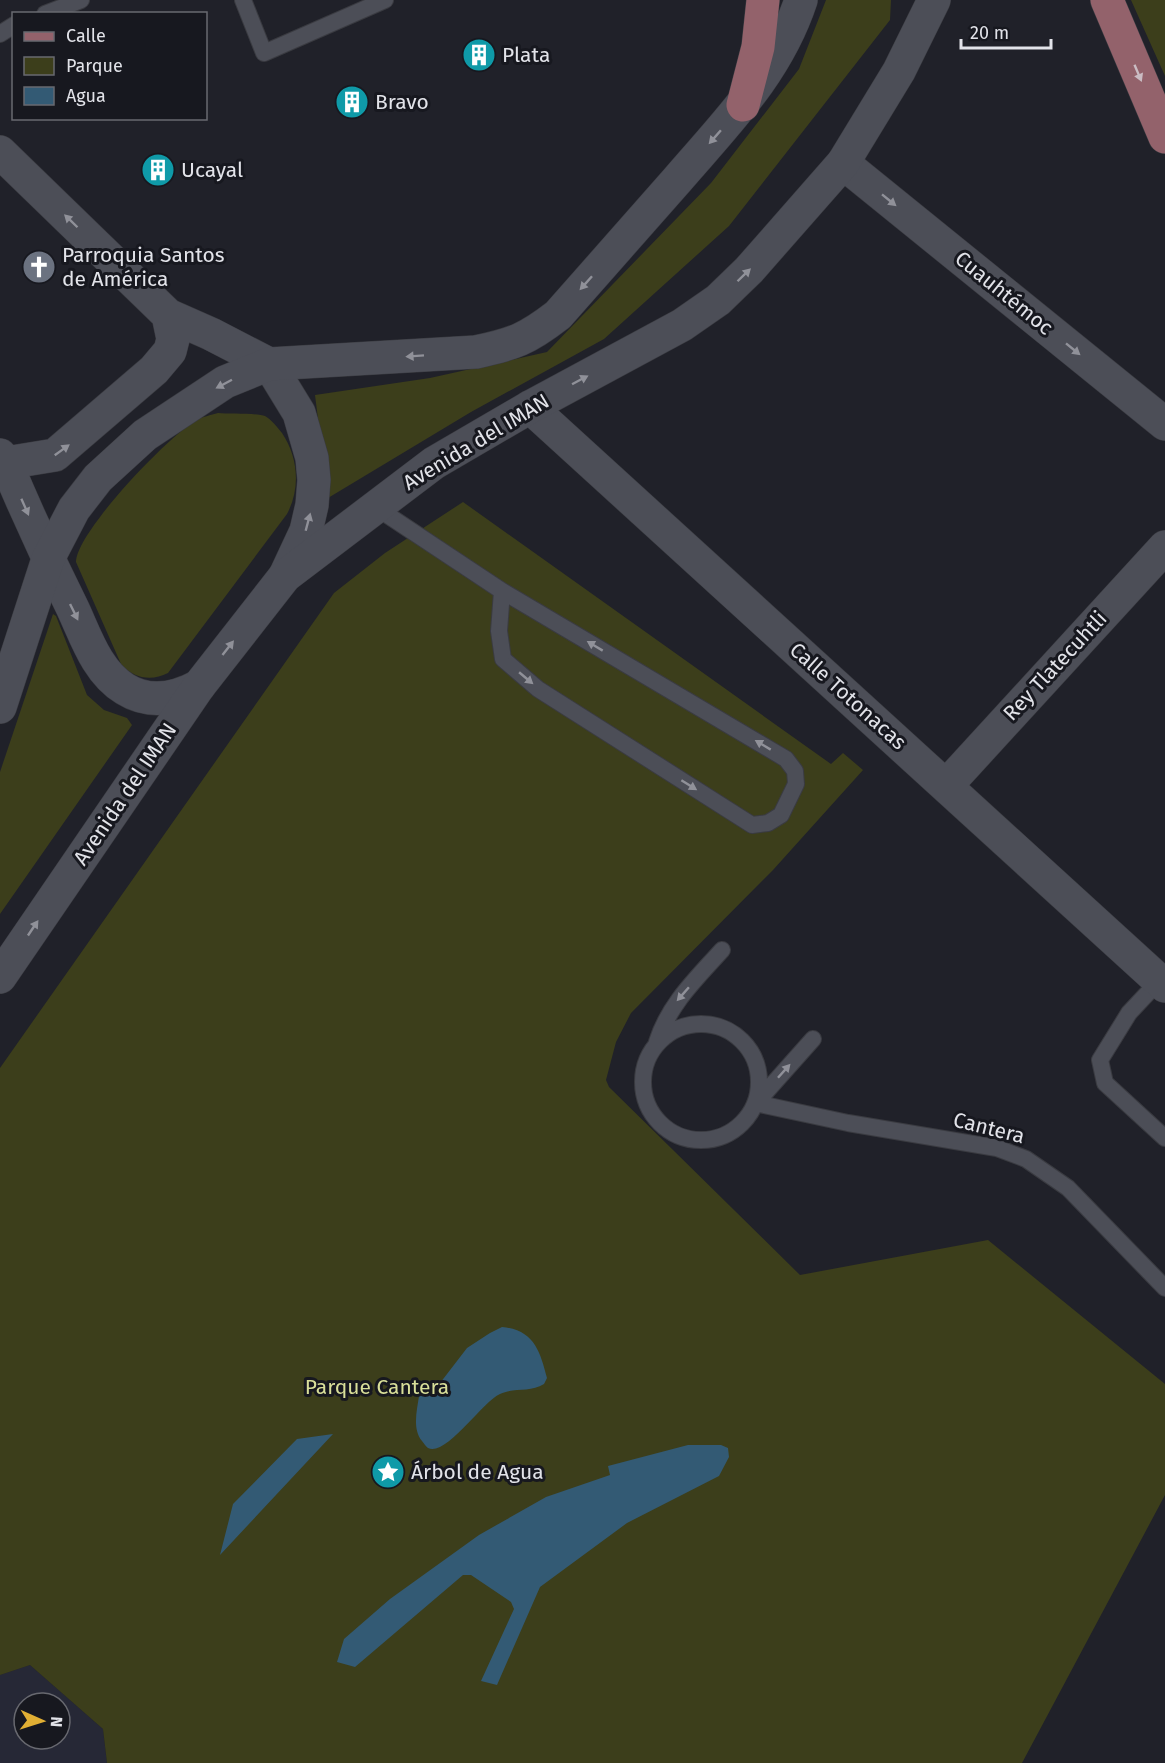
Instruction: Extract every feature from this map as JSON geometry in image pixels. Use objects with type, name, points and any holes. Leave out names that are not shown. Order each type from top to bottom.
[{"type":"main road","points":[[743,105],[758,47],[763,0]]},
{"type":"main road","points":[[1107,0],[1165,137]]},
{"type":"street","points":[[0,707],[48,559],[75,509],[98,478],[145,435],[225,382],[269,364],[476,352],[509,345],[533,334],[558,315],[743,105],[772,65],[795,18],[801,0]]},
{"type":"street","name":"Avenida del IMAN","points":[[0,977],[199,686],[285,576],[374,506],[434,463],[530,407],[682,325],[718,300],[749,270],[843,163],[899,71],[934,0]]},
{"type":"street","points":[[0,152],[168,315],[269,364],[299,413],[312,458],[314,480],[312,505],[306,531],[285,576]]},
{"type":"street","name":"Cuauhtémoc","points":[[843,163],[1165,423]]},
{"type":"street","points":[[168,315],[173,339],[170,351],[154,370],[55,455],[3,459],[48,559],[98,659],[114,681],[139,696],[154,698],[170,698],[185,694],[199,686]]},
{"type":"street","name":"Calle Totonacas","points":[[530,407],[1162,984]]},
{"type":"street","name":"Rey Tlatecuhtli","points":[[946,786],[1165,547]]},
{"type":"lane","points":[[50,12],[81,0]]},
{"type":"lane","points":[[243,0],[264,54],[386,0]]},
{"type":"lane","points":[[374,506],[502,591],[786,759],[795,771],[796,783],[780,815],[768,823],[752,825],[538,689],[503,659],[499,631],[502,591]]},
{"type":"lane","points":[[722,950],[676,1000],[647,1061],[643,1080],[646,1100],[656,1118],[671,1132],[690,1139],[710,1139],[729,1133],[745,1120],[755,1103],[813,1040]]},
{"type":"lane","points":[[1162,984],[1129,1013],[1100,1060],[1105,1083],[1165,1138]]},
{"type":"lane","points":[[656,1045],[670,1032],[686,1025],[704,1023],[722,1027],[738,1036],[750,1050],[757,1067],[759,1085],[755,1103]]},
{"type":"lane","name":"Cantera","points":[[755,1103],[848,1123],[997,1148],[1026,1159],[1068,1188],[1165,1288]]},
{"type":"shaded area","points":[[30,1665],[60,1691],[12,1691],[12,1751],[72,1751],[72,1702],[103,1729],[107,1763],[0,1763],[0,1675]]},
{"type":"green space","points":[[826,0],[891,0],[890,20],[729,226],[604,339],[471,412],[328,498],[315,395],[430,378],[547,352],[711,183],[799,69]]},
{"type":"green space","points":[[1131,0],[1165,0],[1165,76]]},
{"type":"green space","points":[[218,413],[261,415],[272,421],[292,452],[296,473],[294,494],[287,514],[168,673],[162,676],[143,677],[131,673],[121,664],[76,562],[80,548],[91,529],[146,464],[196,420]]},
{"type":"green space","name":"Parque Cantera","points":[[463,502],[831,764],[843,753],[863,770],[773,870],[631,1013],[616,1042],[606,1080],[609,1087],[800,1275],[988,1240],[1165,1384],[1165,1495],[1022,1763],[107,1763],[103,1729],[72,1702],[72,1691],[60,1691],[30,1665],[0,1675],[0,1068],[334,593],[385,553]]},
{"type":"green space","points":[[53,614],[56,616],[87,695],[104,710],[127,718],[132,725],[0,914],[0,772]]},
{"type":"water","points":[[502,1327],[522,1332],[534,1344],[542,1359],[547,1378],[544,1384],[539,1387],[500,1394],[492,1399],[454,1437],[436,1449],[428,1448],[417,1431],[419,1396],[437,1387],[467,1348]]},
{"type":"water","points":[[333,1434],[220,1555],[233,1504],[297,1439]]},
{"type":"water","points":[[688,1445],[721,1445],[728,1448],[729,1457],[719,1476],[627,1523],[540,1587],[497,1685],[481,1681],[514,1609],[511,1602],[471,1575],[463,1575],[355,1667],[337,1662],[344,1639],[390,1599],[479,1535],[546,1497],[610,1475],[608,1466]]},
{"type":"place","name":"Plata","points":[[479,55]]},
{"type":"place","name":"Bravo","points":[[352,102]]},
{"type":"place","name":"Ucayal","points":[[158,170]]},
{"type":"place","name":"Parroquia Santos de América","points":[[39,267]]},
{"type":"place","name":"Árbol de Agua","points":[[388,1472]]}]
